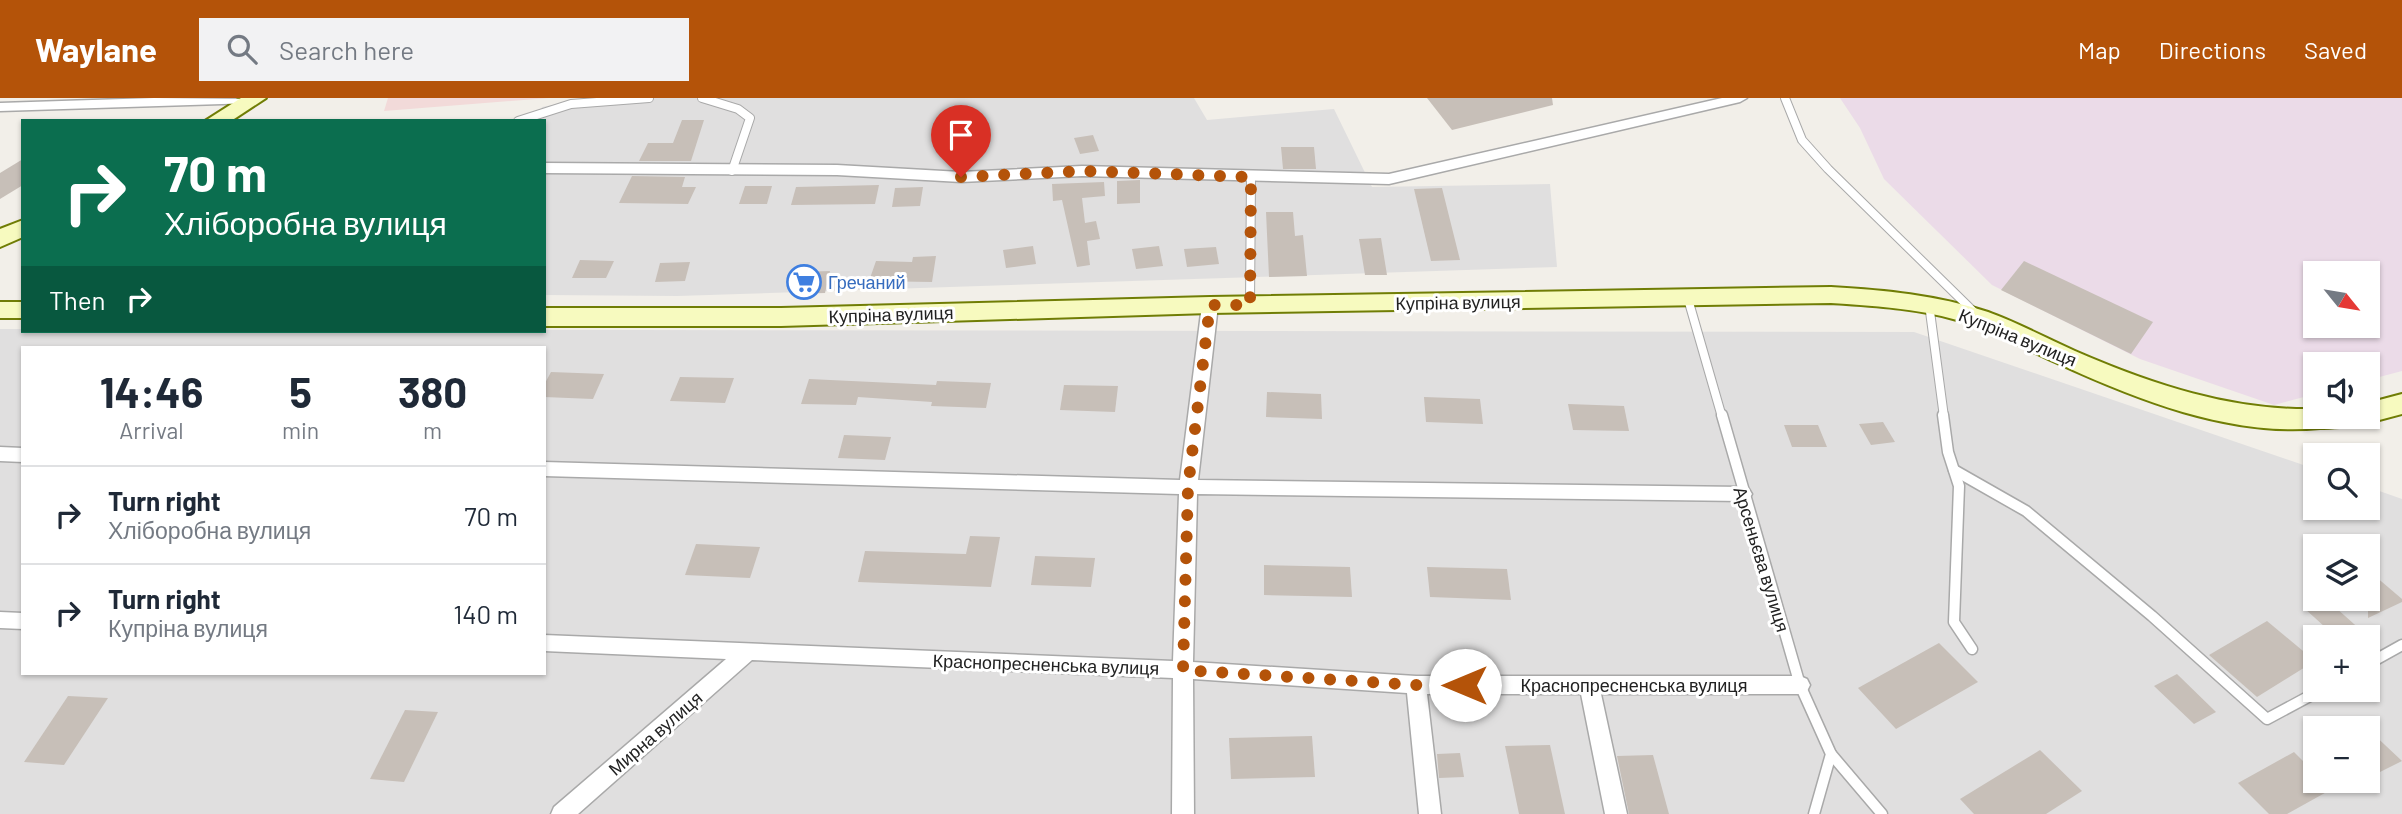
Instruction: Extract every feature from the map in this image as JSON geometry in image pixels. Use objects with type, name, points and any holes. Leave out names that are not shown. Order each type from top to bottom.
[{"type":"main road","points":[[219,119],[255,99]]},
{"type":"main road","points":[[0,239],[21,228]]},
{"type":"main road","name":"Купріна вулиця","points":[[546,317],[781,317],[1210,305],[1831,295],[1929,304],[1982,319],[2150,391],[2215,410],[2273,419],[2303,419]]},
{"type":"main road","points":[[0,310],[21,310]]},
{"type":"main road","points":[[2380,410],[2402,404]]},
{"type":"street","points":[[546,168],[836,170],[961,177],[1082,171],[1389,179],[1740,98]]},
{"type":"street","points":[[0,107],[255,99]]},
{"type":"street","points":[[1183,814],[1183,670],[1188,487],[1210,305]]},
{"type":"street","points":[[0,454],[21,455]]},
{"type":"street","points":[[546,469],[1188,487],[1743,494]]},
{"type":"street","points":[[0,620],[21,621]]},
{"type":"street","name":"Краснопресненська вулиця","points":[[546,643],[1183,670],[1416,685],[1800,685]]},
{"type":"street","name":"Мирна вулиця","points":[[562,814],[749,651]]},
{"type":"street","points":[[1416,685],[1430,814]]},
{"type":"street","points":[[1589,685],[1616,814]]},
{"type":"lane","points":[[523,119],[571,104],[649,98]]},
{"type":"lane","points":[[702,98],[738,109],[750,118],[732,171]]},
{"type":"lane","points":[[1785,98],[1802,139],[1828,169],[1982,319]]},
{"type":"lane","points":[[1250,305],[1251,177]]},
{"type":"lane","name":"Арсеньєва вулиця","points":[[1688,299],[1800,685],[1831,754],[1882,814]]},
{"type":"lane","points":[[1929,304],[1948,452],[1959,486],[1954,622],[1972,649]]},
{"type":"lane","points":[[1954,470],[2026,511],[2152,616],[2267,719],[2303,700]]},
{"type":"lane","points":[[2380,657],[2402,645]]},
{"type":"lane","points":[[1814,814],[1831,754]]},
{"type":"shaded area","points":[[388,98],[549,98],[384,111]]},
{"type":"shaded area","points":[[591,98],[1194,98],[1207,120],[1334,109],[1372,187],[1550,184],[1557,267],[677,296],[546,295],[546,119],[538,119],[542,107]]},
{"type":"shaded area","points":[[1840,98],[2402,98],[2402,371],[2380,377],[2380,352],[2303,352],[2303,397],[2274,405],[2140,359],[1992,285],[1884,179],[1860,128]]},
{"type":"shaded area","points":[[0,329],[21,329],[21,333],[546,333],[546,330],[1914,332],[2303,465],[2303,520],[2380,520],[2380,491],[2402,499],[2402,814],[0,814]]},
{"type":"building","points":[[1427,98],[1552,98],[1553,105],[1452,130]]},
{"type":"building","points":[[682,120],[704,120],[691,161],[639,161],[648,143],[673,143]]},
{"type":"building","points":[[1093,135],[1099,151],[1080,154],[1074,138]]},
{"type":"building","points":[[1281,147],[1314,147],[1316,169],[1283,169]]},
{"type":"building","points":[[21,160],[21,186],[0,199],[0,173]]},
{"type":"building","points":[[632,176],[685,177],[682,187],[696,187],[688,204],[619,203]]},
{"type":"building","points":[[1140,180],[1140,203],[1117,204],[1117,181]]},
{"type":"building","points":[[1104,182],[1105,196],[1082,198],[1085,223],[1096,221],[1100,239],[1087,241],[1090,265],[1077,267],[1062,200],[1053,201],[1052,184]]},
{"type":"building","points":[[879,185],[875,204],[791,205],[796,187]]},
{"type":"building","points":[[745,186],[772,186],[767,204],[739,204]]},
{"type":"building","points":[[923,187],[920,206],[892,207],[895,188]]},
{"type":"building","points":[[1442,188],[1460,260],[1431,261],[1414,189]]},
{"type":"building","points":[[1266,212],[1293,212],[1295,236],[1303,235],[1307,276],[1269,277]]},
{"type":"building","points":[[1381,238],[1387,275],[1365,275],[1359,239]]},
{"type":"building","points":[[1033,246],[1036,264],[1006,268],[1003,250]]},
{"type":"building","points":[[1159,246],[1163,266],[1136,269],[1132,249]]},
{"type":"building","points":[[1216,247],[1219,264],[1187,267],[1184,249]]},
{"type":"building","points":[[936,256],[932,282],[869,281],[876,261],[912,262],[913,257]]},
{"type":"building","points":[[580,260],[614,261],[606,278],[572,278]]},
{"type":"building","points":[[2024,261],[2153,322],[2131,354],[2001,290]]},
{"type":"building","points":[[690,262],[685,281],[655,282],[660,263]]},
{"type":"building","points":[[830,271],[825,293],[794,294],[799,272]]},
{"type":"building","points":[[551,372],[604,374],[593,399],[546,397],[546,381]]},
{"type":"building","points":[[680,377],[734,378],[725,403],[670,401]]},
{"type":"building","points":[[809,379],[936,385],[937,381],[991,383],[986,408],[931,406],[932,402],[858,397],[856,405],[801,404]]},
{"type":"building","points":[[1064,385],[1118,386],[1115,412],[1060,410]]},
{"type":"building","points":[[1267,392],[1321,394],[1322,419],[1266,417]]},
{"type":"building","points":[[1424,397],[1480,399],[1483,424],[1426,422]]},
{"type":"building","points":[[1568,404],[1624,406],[1629,431],[1573,430]]},
{"type":"building","points":[[1883,422],[1895,442],[1871,445],[1859,424]]},
{"type":"building","points":[[1784,425],[1818,425],[1827,447],[1792,447]]},
{"type":"building","points":[[844,435],[891,437],[885,460],[838,458]]},
{"type":"building","points":[[970,536],[1000,537],[991,587],[858,582],[865,551],[966,554]]},
{"type":"building","points":[[696,544],[760,547],[750,578],[685,575]]},
{"type":"building","points":[[1035,556],[1095,558],[1091,587],[1031,585]]},
{"type":"building","points":[[1264,565],[1350,567],[1352,597],[1264,595]]},
{"type":"building","points":[[1427,567],[1507,569],[1511,600],[1430,597]]},
{"type":"building","points":[[2380,580],[2402,599],[2402,602],[2368,618],[2368,611],[2380,611]]},
{"type":"building","points":[[2307,611],[2340,611],[2355,625],[2323,625]]},
{"type":"building","points":[[2267,621],[2303,651],[2303,668],[2257,697],[2209,655]]},
{"type":"building","points":[[1939,643],[1978,682],[1896,729],[1858,688]]},
{"type":"building","points":[[2177,674],[2216,712],[2194,724],[2154,686]]},
{"type":"building","points":[[68,696],[108,698],[64,765],[24,762]]},
{"type":"building","points":[[405,710],[438,712],[404,782],[370,779]]},
{"type":"building","points":[[1312,736],[1315,777],[1231,779],[1229,738]]},
{"type":"building","points":[[2380,740],[2402,761],[2380,772]]},
{"type":"building","points":[[1550,745],[1565,814],[1519,814],[1505,746]]},
{"type":"building","points":[[2040,750],[2082,791],[2046,814],[1974,814],[1960,799]]},
{"type":"building","points":[[2294,752],[2303,761],[2303,793],[2325,793],[2287,814],[2269,814],[2238,783]]},
{"type":"building","points":[[1460,753],[1464,777],[1439,778],[1437,754]]},
{"type":"building","points":[[1653,755],[1669,814],[1629,814],[1617,756]]},
{"type":"place","name":"Гречаний","points":[[804,282]]},
{"type":"route","points":[[961,177],[1082,171],[1251,177],[1250,305],[1210,305],[1188,487],[1183,670],[1416,685],[1465,685]]}]
